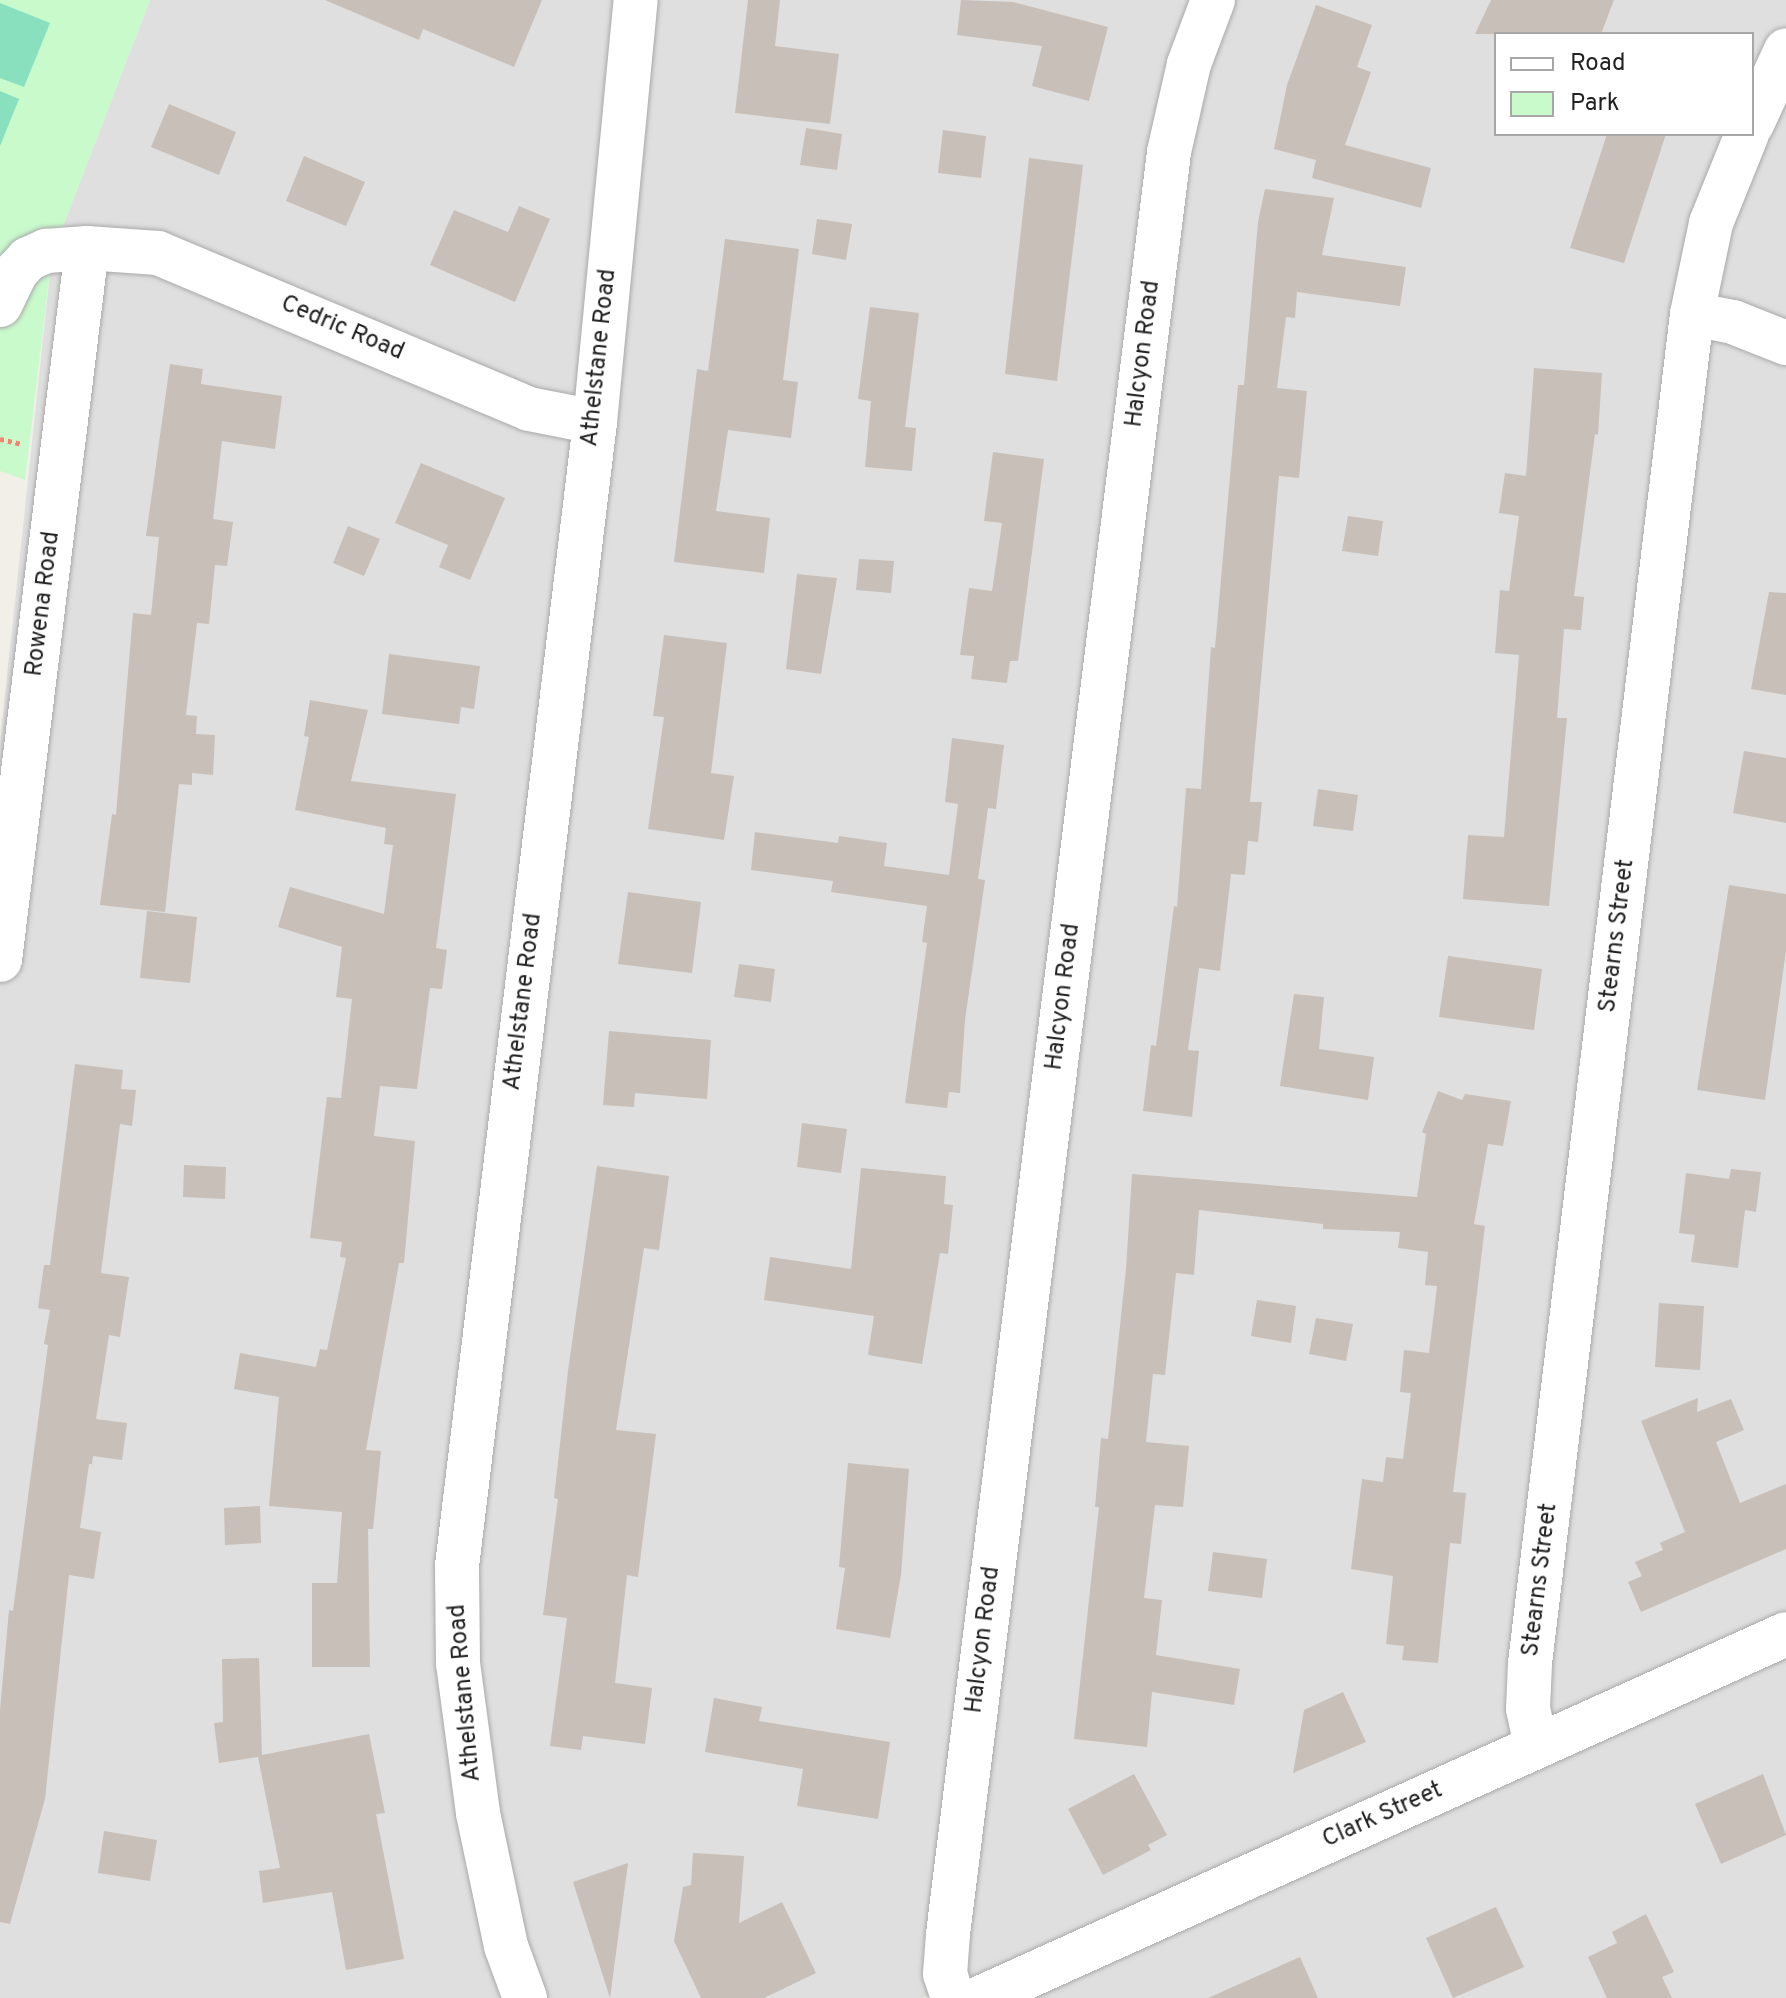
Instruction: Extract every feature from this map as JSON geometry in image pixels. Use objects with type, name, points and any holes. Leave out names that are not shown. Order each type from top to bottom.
[{"type":"street","name":"Athelstane Road","points":[[525,1998],[496,1903],[476,1801],[458,1663],[457,1566],[595,422],[636,0]]},
{"type":"street","name":"Halcyon Road","points":[[953,1998],[945,1974],[948,1934],[1169,152],[1189,64],[1213,0]]},
{"type":"street","points":[[1754,120],[1786,50]]},
{"type":"street","name":"Stearns Street","points":[[1536,1746],[1528,1709],[1530,1663],[1692,314],[1711,223],[1746,136]]},
{"type":"street","name":"Cedric Road","points":[[0,305],[16,272],[28,259],[46,251],[87,248],[133,250],[177,259],[529,409],[595,422]]},
{"type":"street","name":"Rowena Road","points":[[0,960],[87,248]]},
{"type":"street","points":[[1692,314],[1733,322],[1786,343]]},
{"type":"street","name":"Clark Street","points":[[980,1998],[1786,1634]]},
{"type":"path","points":[[0,439],[29,445]]},
{"type":"shaded area","points":[[150,0],[1786,0],[1786,1612],[1434,1777],[922,1998],[0,1998],[0,742],[52,255]]},
{"type":"shaded area","points":[[1786,1658],[1786,1998],[1030,1998],[1362,1846]]},
{"type":"green space","points":[[0,0],[150,0],[52,255],[25,480],[0,471]]},
{"type":"green space","points":[[0,3],[50,23],[24,87],[0,78]]},
{"type":"green space","points":[[0,91],[19,99],[0,146]]},
{"type":"building","points":[[325,0],[542,0],[514,67],[423,29],[419,40]]},
{"type":"building","points":[[748,0],[780,0],[775,46],[839,54],[830,124],[735,113]]},
{"type":"building","points":[[961,0],[1013,2],[1108,27],[1089,101],[1032,86],[1042,46],[957,35]]},
{"type":"building","points":[[1491,0],[1614,0],[1602,32],[1475,34]]},
{"type":"building","points":[[1316,5],[1372,25],[1357,67],[1371,72],[1345,145],[1431,168],[1421,208],[1312,178],[1316,160],[1274,149],[1287,85]]},
{"type":"building","points":[[169,104],[236,132],[219,175],[151,147]]},
{"type":"building","points":[[806,128],[842,134],[837,170],[800,165]]},
{"type":"building","points":[[943,130],[986,136],[981,178],[938,173]]},
{"type":"building","points":[[1606,136],[1665,136],[1624,263],[1570,248]]},
{"type":"building","points":[[304,156],[365,182],[346,226],[286,201]]},
{"type":"building","points":[[1029,158],[1083,165],[1057,381],[1005,374]]},
{"type":"building","points":[[1265,189],[1334,198],[1322,255],[1406,267],[1400,306],[1297,292],[1295,318],[1286,317],[1277,388],[1307,391],[1299,478],[1279,476],[1250,802],[1262,802],[1258,842],[1248,841],[1245,875],[1231,874],[1220,971],[1199,968],[1188,1050],[1199,1051],[1192,1117],[1143,1111],[1151,1045],[1156,1046],[1174,906],[1177,907],[1186,788],[1201,789],[1211,647],[1215,648],[1238,385],[1244,385],[1258,222]]},
{"type":"building","points":[[519,206],[550,219],[515,302],[430,265],[454,210],[508,232]]},
{"type":"building","points":[[817,219],[852,224],[846,260],[812,254]]},
{"type":"building","points":[[725,239],[799,249],[783,380],[798,382],[791,438],[728,430],[716,511],[770,518],[764,573],[674,562],[697,369],[708,371]]},
{"type":"building","points":[[870,307],[919,313],[905,427],[916,428],[912,471],[865,467],[871,401],[858,399]]},
{"type":"building","points":[[170,364],[203,369],[201,384],[282,396],[275,449],[222,441],[213,519],[233,522],[227,566],[215,565],[209,624],[197,623],[186,715],[197,716],[196,734],[215,735],[213,775],[192,773],[192,785],[179,784],[165,912],[100,905],[112,814],[116,815],[133,613],[151,615],[159,537],[146,536]]},
{"type":"building","points":[[1534,368],[1602,373],[1598,435],[1595,434],[1574,596],[1584,597],[1581,630],[1564,629],[1557,718],[1567,718],[1549,906],[1463,899],[1468,835],[1504,837],[1519,655],[1495,653],[1500,590],[1509,591],[1519,516],[1499,513],[1505,473],[1526,476]]},
{"type":"building","points":[[993,452],[1044,459],[1018,661],[1010,661],[1007,683],[971,679],[974,656],[960,655],[969,588],[992,591],[1002,523],[984,521]]},
{"type":"building","points":[[421,463],[505,498],[470,580],[439,567],[448,545],[395,523]]},
{"type":"building","points":[[1348,516],[1383,521],[1378,556],[1342,551]]},
{"type":"building","points":[[348,526],[380,539],[364,576],[333,563]]},
{"type":"building","points":[[859,559],[894,561],[891,593],[856,590]]},
{"type":"building","points":[[797,574],[837,578],[821,674],[786,669]]},
{"type":"building","points":[[1769,592],[1786,593],[1786,695],[1751,689]]},
{"type":"building","points":[[664,635],[727,643],[711,773],[734,776],[724,840],[648,829],[664,717],[653,716]]},
{"type":"building","points":[[389,654],[480,666],[474,709],[461,707],[459,724],[382,714]]},
{"type":"building","points":[[310,700],[368,710],[351,781],[456,794],[436,948],[447,950],[442,989],[430,988],[417,1089],[380,1086],[374,1136],[415,1141],[404,1263],[399,1263],[366,1450],[381,1451],[373,1529],[368,1529],[370,1667],[312,1667],[312,1583],[337,1583],[342,1512],[269,1506],[279,1397],[234,1389],[240,1353],[316,1367],[320,1349],[327,1350],[346,1258],[340,1257],[342,1242],[310,1238],[327,1097],[341,1098],[352,999],[336,997],[342,947],[278,927],[290,887],[384,914],[393,845],[384,844],[386,828],[295,810],[309,737],[304,736]]},
{"type":"building","points":[[952,738],[1004,745],[996,809],[988,808],[978,879],[985,880],[965,1020],[960,1093],[949,1092],[947,1108],[905,1103],[927,943],[922,942],[927,906],[831,892],[833,881],[751,870],[755,832],[838,843],[839,836],[887,843],[884,866],[949,875],[958,804],[945,802]]},
{"type":"building","points":[[1744,751],[1786,758],[1786,823],[1733,813]]},
{"type":"building","points":[[1318,789],[1358,795],[1353,831],[1313,826]]},
{"type":"building","points":[[1729,885],[1786,894],[1786,951],[1765,1100],[1697,1090]]},
{"type":"building","points":[[628,892],[701,902],[692,973],[618,964]]},
{"type":"building","points":[[147,911],[197,917],[190,983],[140,978]]},
{"type":"building","points":[[1448,956],[1542,969],[1534,1030],[1439,1017]]},
{"type":"building","points":[[739,964],[775,969],[771,1002],[734,997]]},
{"type":"building","points":[[1294,994],[1324,997],[1319,1049],[1374,1057],[1368,1100],[1280,1086]]},
{"type":"building","points":[[609,1031],[711,1040],[707,1099],[635,1093],[634,1107],[603,1105]]},
{"type":"building","points":[[75,1064],[123,1070],[121,1089],[136,1090],[132,1126],[120,1124],[101,1273],[129,1277],[120,1337],[109,1335],[96,1419],[127,1423],[122,1460],[93,1456],[92,1464],[89,1464],[80,1528],[101,1532],[94,1579],[69,1575],[45,1799],[10,1924],[0,1922],[0,1710],[9,1610],[13,1611],[48,1345],[44,1344],[50,1310],[38,1308],[44,1265],[50,1265]]},
{"type":"building","points":[[1438,1091],[1462,1100],[1465,1094],[1511,1101],[1503,1146],[1488,1144],[1474,1224],[1485,1226],[1453,1492],[1466,1493],[1461,1544],[1450,1543],[1438,1663],[1402,1660],[1404,1646],[1386,1644],[1393,1576],[1351,1569],[1362,1479],[1383,1482],[1386,1457],[1403,1459],[1411,1393],[1400,1392],[1404,1350],[1429,1353],[1437,1286],[1425,1285],[1428,1252],[1398,1248],[1400,1232],[1323,1229],[1323,1224],[1199,1210],[1194,1275],[1176,1273],[1165,1375],[1153,1374],[1146,1442],[1189,1446],[1183,1507],[1155,1505],[1144,1598],[1162,1600],[1156,1655],[1240,1669],[1234,1705],[1152,1692],[1147,1747],[1074,1739],[1099,1507],[1095,1507],[1101,1438],[1108,1439],[1126,1269],[1132,1174],[1417,1197],[1426,1134],[1422,1132]]},
{"type":"building","points":[[802,1123],[847,1129],[841,1173],[797,1167]]},
{"type":"building","points":[[184,1165],[226,1167],[225,1199],[183,1197]]},
{"type":"building","points":[[597,1166],[669,1176],[659,1250],[644,1248],[616,1430],[656,1434],[638,1577],[627,1575],[615,1683],[652,1688],[645,1744],[583,1736],[581,1750],[550,1746],[567,1618],[543,1615],[558,1499],[554,1498],[568,1371]]},
{"type":"building","points":[[861,1168],[946,1176],[944,1204],[953,1205],[948,1254],[940,1253],[922,1364],[868,1355],[874,1316],[764,1300],[770,1257],[851,1269]]},
{"type":"building","points":[[1731,1169],[1761,1172],[1756,1212],[1745,1210],[1738,1268],[1691,1262],[1695,1235],[1679,1233],[1686,1173],[1729,1179]]},
{"type":"building","points":[[1257,1300],[1296,1306],[1291,1343],[1251,1336]]},
{"type":"building","points":[[1659,1303],[1704,1306],[1700,1370],[1655,1367]]},
{"type":"building","points":[[1316,1318],[1353,1324],[1346,1361],[1309,1354]]},
{"type":"building","points":[[1698,1398],[1697,1412],[1731,1399],[1744,1430],[1716,1442],[1740,1503],[1786,1484],[1786,1549],[1641,1612],[1628,1582],[1642,1576],[1635,1562],[1663,1550],[1660,1543],[1685,1532],[1641,1421]]},
{"type":"building","points":[[848,1463],[909,1469],[901,1575],[890,1638],[836,1629],[845,1568],[839,1567]]},
{"type":"building","points":[[260,1506],[261,1543],[225,1545],[224,1508]]},
{"type":"building","points":[[1213,1552],[1267,1559],[1262,1598],[1208,1591]]},
{"type":"building","points":[[259,1658],[262,1755],[369,1734],[385,1813],[376,1814],[404,1959],[346,1970],[332,1892],[263,1903],[259,1871],[280,1868],[258,1757],[219,1763],[214,1723],[223,1722],[222,1659]]},
{"type":"building","points":[[1343,1692],[1366,1742],[1293,1773],[1304,1710]]},
{"type":"building","points":[[714,1698],[762,1707],[759,1721],[890,1742],[878,1819],[797,1806],[803,1769],[705,1752]]},
{"type":"building","points":[[1134,1774],[1167,1835],[1148,1845],[1151,1850],[1103,1875],[1068,1809]]},
{"type":"building","points":[[1763,1774],[1786,1835],[1721,1864],[1695,1804]]},
{"type":"building","points":[[104,1831],[157,1840],[150,1881],[98,1873]]},
{"type":"building","points":[[693,1853],[744,1856],[739,1923],[782,1902],[816,1973],[764,1998],[701,1998],[674,1941],[683,1887],[691,1885]]},
{"type":"building","points":[[628,1863],[610,1998],[573,1882]]},
{"type":"building","points":[[1496,1907],[1524,1967],[1453,1998],[1426,1938]]},
{"type":"building","points":[[1646,1914],[1674,1972],[1662,1977],[1672,1998],[1607,1998],[1588,1957],[1617,1943],[1612,1932]]},
{"type":"building","points":[[1300,1957],[1318,1998],[1208,1998]]}]
